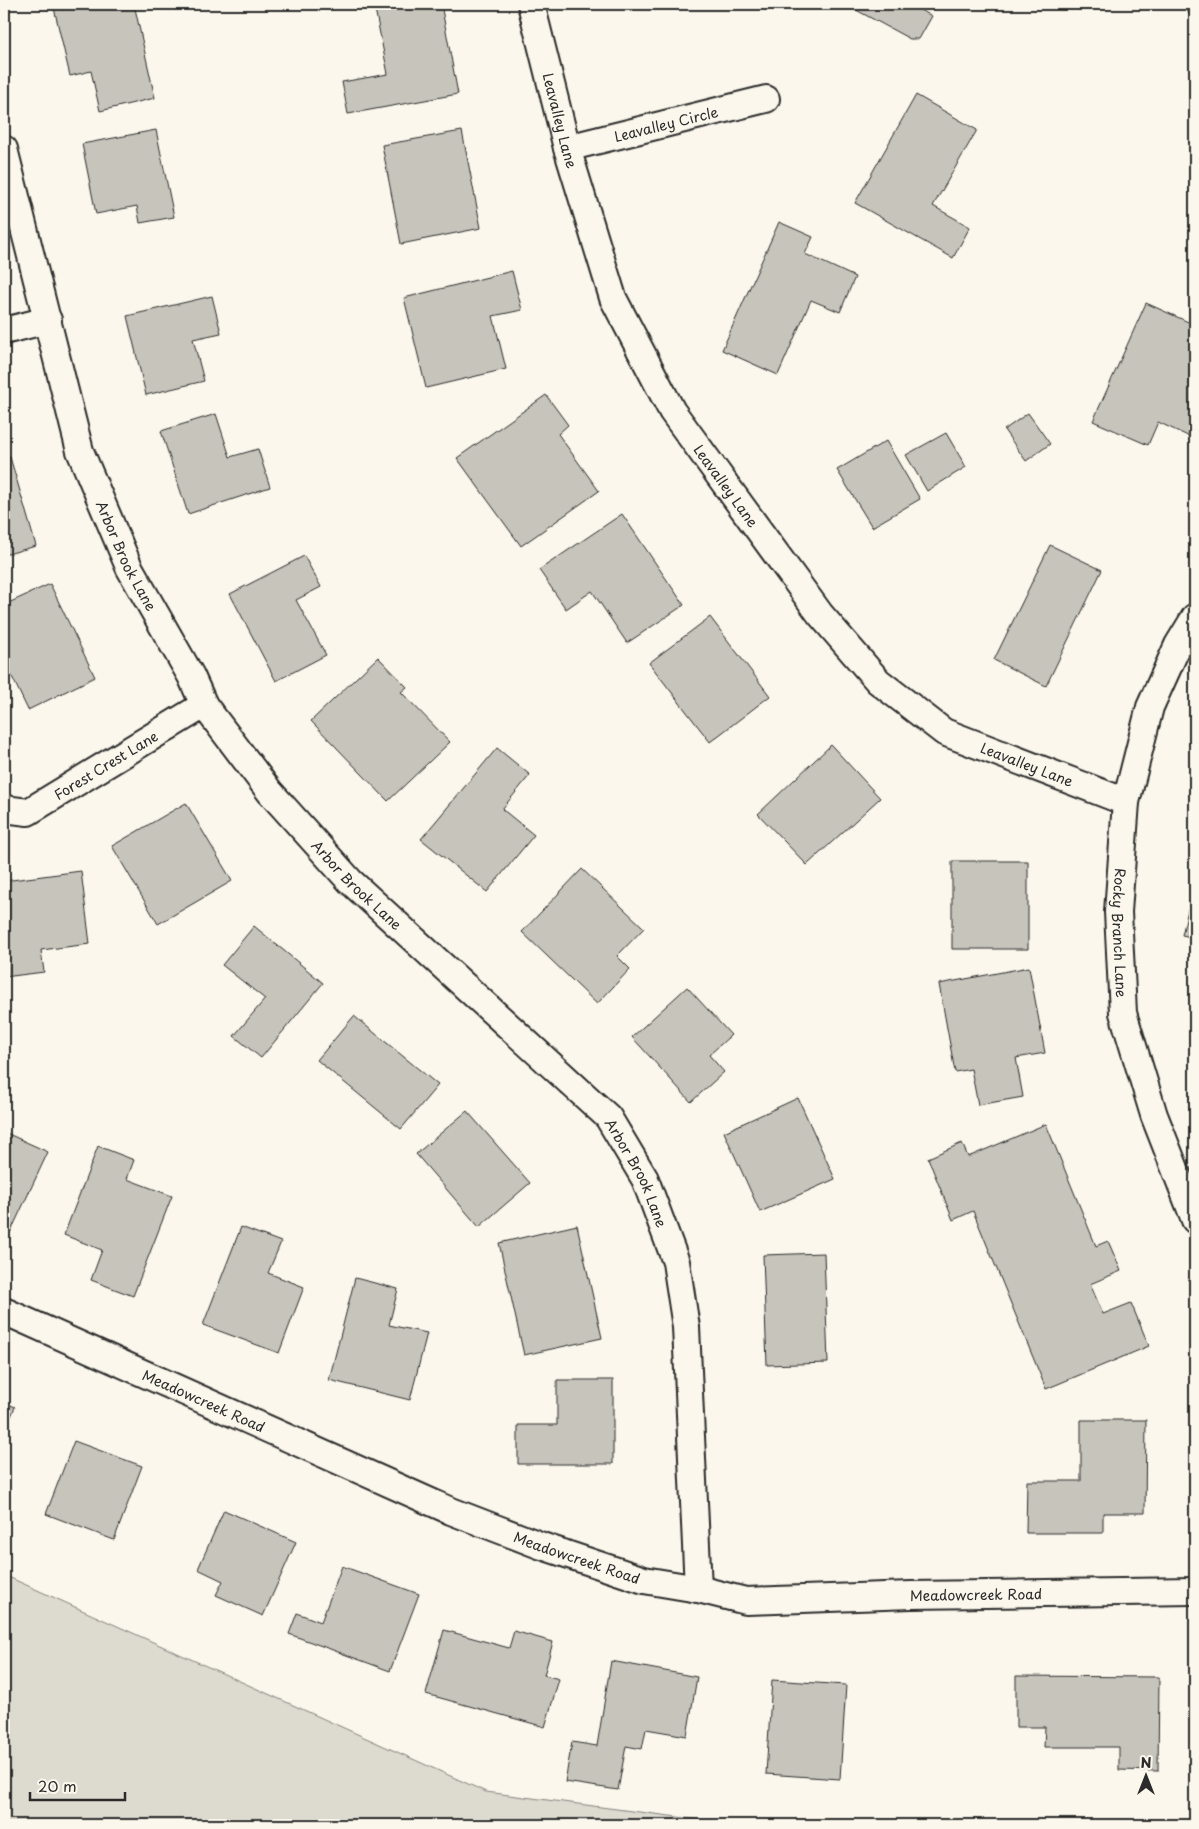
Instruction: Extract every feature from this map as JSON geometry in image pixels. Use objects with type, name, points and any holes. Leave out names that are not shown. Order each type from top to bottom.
[{"type":"street","name":"Leavalley Lane","points":[[531,4],[567,148],[613,298],[672,411],[820,614],[878,682],[944,732],[1126,802]]},
{"type":"street","name":"Leavalley Circle","points":[[567,148],[766,99]]},
{"type":"street","name":"Arbor Brook Lane","points":[[4,149],[80,451],[129,567],[191,676],[204,704],[270,792],[350,881],[608,1117],[644,1179],[676,1262],[686,1327],[698,1589]]},
{"type":"street","points":[[4,330],[48,320]]},
{"type":"street","name":"Rocky Branch Lane","points":[[1195,618],[1178,645],[1150,707],[1126,802],[1118,912],[1122,1013],[1154,1115],[1195,1220]]},
{"type":"street","name":"Forest Crest Lane","points":[[4,809],[28,812],[204,704]]},
{"type":"street","name":"Meadowcreek Road","points":[[4,1311],[451,1511],[542,1546],[644,1580],[698,1589],[746,1601],[921,1595],[1195,1590]]},
{"type":"shaded area","points":[[4,1575],[486,1792],[739,1825],[4,1825]]},
{"type":"building","points":[[73,4],[134,4],[155,98],[100,111],[91,71],[70,76],[54,8]]},
{"type":"building","points":[[374,4],[441,4],[458,94],[348,114],[342,82],[388,74]]},
{"type":"building","points":[[845,4],[914,4],[914,7],[932,16],[919,39],[910,39]]},
{"type":"building","points":[[1185,4],[1195,4],[1195,29]]},
{"type":"building","points":[[916,95],[977,130],[933,206],[970,227],[953,258],[855,203]]},
{"type":"building","points":[[156,130],[174,217],[140,223],[137,206],[96,214],[82,144]]},
{"type":"building","points":[[462,131],[481,228],[401,244],[382,145]]},
{"type":"building","points":[[779,222],[813,237],[805,254],[855,277],[840,312],[811,300],[778,375],[722,350]]},
{"type":"building","points":[[512,271],[522,310],[493,316],[506,369],[426,388],[404,298]]},
{"type":"building","points":[[212,296],[221,333],[193,339],[204,381],[146,395],[127,316]]},
{"type":"building","points":[[1146,303],[1195,325],[1195,368],[1190,379],[1195,382],[1195,425],[1190,437],[1158,422],[1148,445],[1093,421]]},
{"type":"building","points":[[546,395],[568,425],[558,434],[599,491],[521,546],[457,458]]},
{"type":"building","points":[[1028,413],[1050,444],[1026,461],[1004,430]]},
{"type":"building","points":[[216,414],[230,457],[258,449],[270,487],[188,514],[161,431]]},
{"type":"building","points":[[946,433],[966,467],[927,491],[906,455]]},
{"type":"building","points":[[886,441],[920,499],[872,527],[837,470]]},
{"type":"building","points":[[10,457],[36,546],[4,555],[4,459]]},
{"type":"building","points":[[622,514],[684,605],[627,643],[592,591],[566,609],[539,570]]},
{"type":"building","points":[[1050,545],[1102,570],[1046,686],[994,660]]},
{"type":"building","points":[[304,556],[321,587],[296,600],[326,655],[276,681],[230,594]]},
{"type":"building","points":[[50,584],[95,677],[28,710],[4,660],[4,605]]},
{"type":"building","points":[[710,617],[770,696],[710,742],[649,663]]},
{"type":"building","points":[[378,657],[407,687],[401,692],[450,742],[388,801],[311,721]]},
{"type":"building","points":[[831,745],[880,798],[807,865],[758,814]]},
{"type":"building","points":[[497,748],[530,775],[502,809],[534,835],[487,892],[421,839]]},
{"type":"building","points":[[186,803],[232,881],[158,924],[112,846]]},
{"type":"building","points":[[952,861],[1028,861],[1028,949],[952,949]]},
{"type":"building","points":[[582,869],[644,928],[617,956],[630,969],[597,1004],[522,932]]},
{"type":"building","points":[[81,871],[90,944],[41,950],[44,972],[4,977],[4,881]]},
{"type":"building","points":[[1195,881],[1195,938],[1182,935]]},
{"type":"building","points":[[254,926],[323,983],[261,1058],[234,1036],[265,999],[222,965]]},
{"type":"building","points":[[1029,967],[1045,1053],[1016,1058],[1023,1097],[978,1105],[971,1069],[955,1072],[939,984]]},
{"type":"building","points":[[687,987],[731,1035],[709,1055],[724,1072],[691,1102],[632,1037]]},
{"type":"building","points":[[354,1016],[438,1085],[401,1129],[317,1060]]},
{"type":"building","points":[[798,1098],[835,1179],[760,1212],[724,1132]]},
{"type":"building","points":[[467,1111],[530,1183],[479,1227],[416,1154]]},
{"type":"building","points":[[1046,1124],[1096,1246],[1108,1241],[1121,1271],[1090,1284],[1103,1314],[1131,1303],[1149,1346],[1046,1389],[973,1211],[953,1220],[928,1158],[962,1143],[968,1157]]},
{"type":"building","points":[[4,1132],[48,1152],[10,1233],[4,1230]]},
{"type":"building","points":[[98,1146],[134,1160],[127,1179],[172,1196],[133,1296],[91,1280],[102,1250],[64,1235]]},
{"type":"building","points":[[577,1225],[602,1338],[524,1355],[499,1243]]},
{"type":"building","points":[[241,1227],[281,1242],[268,1273],[304,1287],[279,1353],[203,1325]]},
{"type":"building","points":[[824,1253],[828,1363],[767,1365],[763,1255]]},
{"type":"building","points":[[355,1278],[398,1289],[389,1325],[427,1333],[410,1400],[329,1380]]},
{"type":"building","points":[[557,1380],[613,1380],[613,1464],[518,1464],[518,1425],[557,1425]]},
{"type":"building","points":[[4,1402],[15,1407],[4,1433]]},
{"type":"building","points":[[1081,1420],[1146,1420],[1145,1513],[1103,1513],[1103,1533],[1026,1533],[1027,1481],[1081,1481]]},
{"type":"building","points":[[74,1441],[142,1466],[114,1540],[46,1514]]},
{"type":"building","points":[[224,1510],[296,1542],[263,1616],[216,1595],[223,1581],[198,1569]]},
{"type":"building","points":[[342,1566],[419,1594],[390,1671],[289,1634],[297,1613],[321,1622]]},
{"type":"building","points":[[444,1630],[509,1648],[514,1631],[553,1642],[544,1675],[559,1679],[545,1727],[426,1694]]},
{"type":"building","points":[[611,1661],[697,1677],[687,1736],[646,1729],[642,1749],[626,1746],[618,1790],[565,1782],[572,1742],[597,1746]]},
{"type":"building","points":[[1016,1676],[1159,1677],[1158,1771],[1119,1770],[1119,1747],[1044,1747],[1045,1727],[1016,1727]]},
{"type":"building","points":[[772,1680],[846,1685],[840,1779],[766,1774]]}]
